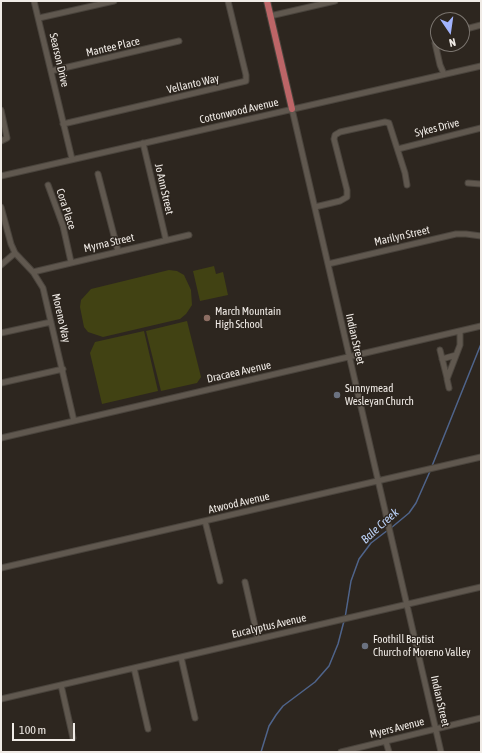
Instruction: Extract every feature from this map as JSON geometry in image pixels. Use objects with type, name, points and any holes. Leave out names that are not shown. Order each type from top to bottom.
[{"type":"main road","name":"Indian Street","points":[[267,1],[292,110]]},
{"type":"street","name":"Searson Drive","points":[[34,1],[72,159]]},
{"type":"street","points":[[39,18],[114,1]]},
{"type":"street","name":"Vellanto Way","points":[[63,124],[246,81],[246,75],[228,1]]},
{"type":"street","points":[[270,16],[335,1]]},
{"type":"street","points":[[470,28],[481,25]]},
{"type":"street","name":"Mantee Place","points":[[51,71],[179,41]]},
{"type":"street","points":[[437,52],[444,74]]},
{"type":"street","name":"Cottonwood Avenue","points":[[1,176],[481,66]]},
{"type":"street","points":[[1,110],[7,138],[1,141]]},
{"type":"street","name":"Indian Street","points":[[292,110],[441,752]]},
{"type":"street","points":[[315,207],[344,200],[348,194],[334,143],[335,135],[385,122],[389,123],[391,127],[407,185]]},
{"type":"street","name":"Sykes Drive","points":[[398,149],[416,143],[481,128]]},
{"type":"street","name":"Jo Ann Street","points":[[143,143],[166,240]]},
{"type":"street","points":[[98,174],[118,251]]},
{"type":"street","points":[[468,184],[481,184]]},
{"type":"street","name":"Cora Place","points":[[48,185],[63,226],[71,262]]},
{"type":"street","name":"Moreno Way","points":[[1,207],[9,240],[15,253],[33,272],[43,288],[74,421]]},
{"type":"street","name":"Marilyn Street","points":[[328,264],[456,234],[481,236]]},
{"type":"street","name":"Myrna Street","points":[[33,272],[189,235]]},
{"type":"street","points":[[1,265],[15,253]]},
{"type":"street","points":[[1,333],[51,322]]},
{"type":"street","name":"Dracaea Avenue","points":[[1,438],[481,326]]},
{"type":"street","points":[[447,379],[460,344],[460,331]]},
{"type":"street","points":[[440,350],[449,388]]},
{"type":"street","points":[[442,359],[456,355]]},
{"type":"street","points":[[1,383],[63,369]]},
{"type":"street","name":"Atwood Avenue","points":[[1,568],[481,458]]},
{"type":"street","points":[[205,521],[220,580]]},
{"type":"street","points":[[245,582],[258,639]]},
{"type":"street","name":"Eucalyptus Avenue","points":[[1,699],[481,587]]},
{"type":"street","points":[[181,657],[196,718]]},
{"type":"street","points":[[134,668],[148,729]]},
{"type":"street","points":[[61,685],[73,738]]},
{"type":"street","name":"Myers Avenue","points":[[341,752],[481,718]]},
{"type":"street","points":[[386,742],[389,752]]},
{"type":"shaded area","points":[[214,266],[216,274],[223,272],[228,295],[200,301],[193,271]]},
{"type":"shaded area","points":[[169,270],[177,271],[184,275],[191,290],[192,305],[186,314],[180,319],[103,337],[88,332],[84,327],[80,307],[81,300],[91,289]]},
{"type":"shaded area","points":[[187,321],[201,377],[197,383],[161,391],[146,331]]},
{"type":"shaded area","points":[[144,331],[158,391],[102,404],[90,353],[95,342]]},
{"type":"waterway","name":"Bale Creek","points":[[432,466],[481,344]]},
{"type":"waterway","name":"Bale Creek","points":[[391,528],[409,513],[416,503],[431,469]]},
{"type":"waterway","name":"Bale Creek","points":[[345,618],[351,581],[359,559],[371,543],[388,530]]},
{"type":"waterway","name":"Bale Creek","points":[[261,752],[269,726],[283,706],[315,682],[329,666],[338,644],[344,621]]},
{"type":"place","name":"March Mountain High School","points":[[207,318]]},
{"type":"place","name":"Sunnymead Wesleyan Church","points":[[337,395]]},
{"type":"place","name":"Foothill Baptist Church of Moreno Valley","points":[[365,646]]}]
